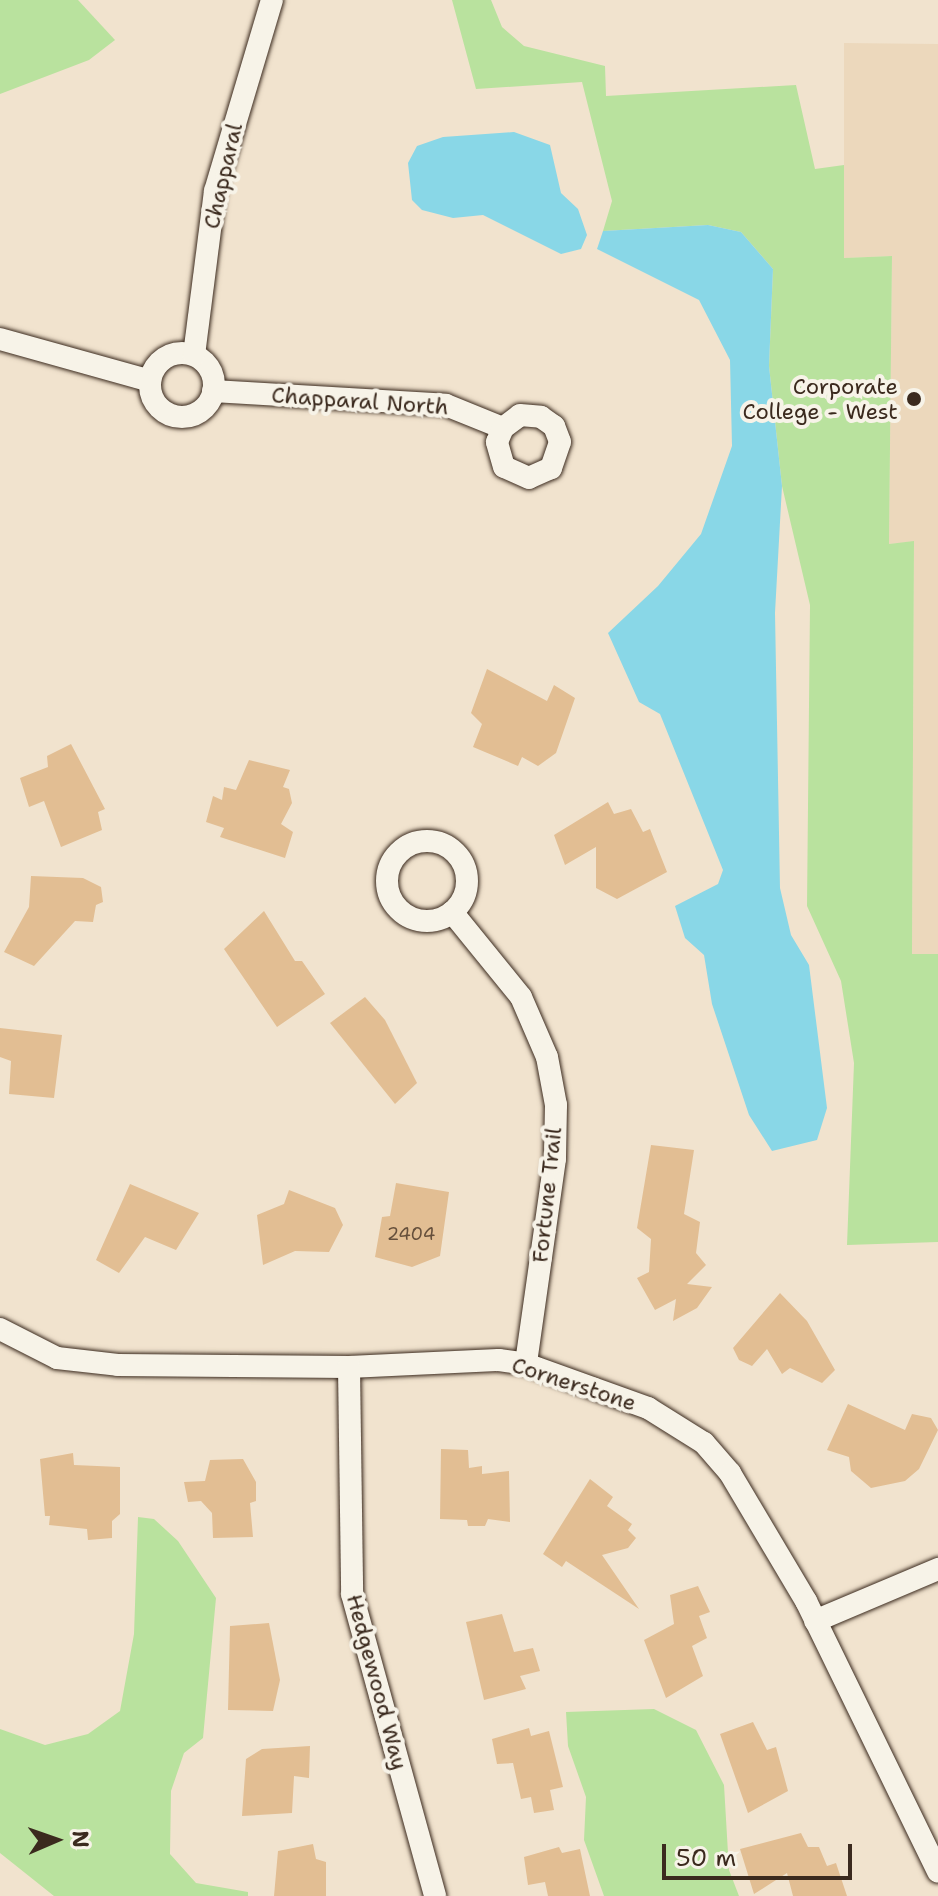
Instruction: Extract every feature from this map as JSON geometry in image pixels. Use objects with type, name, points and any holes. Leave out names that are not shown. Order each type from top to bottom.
[{"type":"street","name":"Chapparal","points":[[194,355],[215,191],[272,0]]},
{"type":"street","points":[[0,339],[150,381]]},
{"type":"street","points":[[194,355],[210,370],[213,391],[196,414],[176,416],[153,400],[150,381],[166,357],[194,355]]},
{"type":"street","name":"Chapparal North","points":[[213,391],[446,405],[503,428]]},
{"type":"street","name":"Fortune Trail","points":[[452,912],[521,997],[547,1057],[556,1105],[555,1159],[526,1364]]},
{"type":"street","name":"Cornerstone","points":[[0,1329],[57,1358],[118,1365],[349,1367],[477,1360],[526,1364],[636,1402],[704,1443],[730,1473],[815,1621],[938,1872]]},
{"type":"street","name":"Hedgewood Way","points":[[349,1367],[352,1594],[435,1896]]},
{"type":"street","points":[[815,1621],[938,1569]]},
{"type":"shaded area","name":"Corporate College - West","points":[[844,43],[938,44],[938,954],[912,954],[914,542],[889,544],[892,256],[844,258]]},
{"type":"green space","points":[[0,0],[78,0],[115,40],[89,60],[0,94]]},
{"type":"green space","points":[[452,0],[491,0],[502,27],[524,46],[605,66],[606,96],[796,85],[815,169],[844,165],[844,258],[892,256],[889,544],[914,541],[912,954],[938,954],[938,1242],[847,1245],[854,1063],[841,981],[807,906],[810,605],[782,486],[769,366],[773,269],[741,232],[708,225],[603,231],[612,201],[582,82],[476,89]]},
{"type":"green space","points":[[138,1517],[154,1519],[178,1541],[216,1598],[203,1738],[184,1753],[171,1791],[170,1854],[196,1883],[248,1892],[248,1896],[54,1896],[0,1853],[0,1729],[45,1745],[88,1734],[120,1711],[134,1634]]},
{"type":"green space","points":[[654,1709],[696,1730],[724,1785],[729,1870],[739,1896],[604,1896],[584,1840],[586,1797],[568,1746],[566,1712]]},
{"type":"water","points":[[514,132],[550,145],[561,193],[578,209],[587,235],[581,249],[561,254],[483,215],[453,218],[422,210],[412,200],[408,163],[417,146],[443,137]]},
{"type":"water","points":[[708,225],[741,232],[773,269],[769,366],[782,486],[775,613],[780,888],[791,935],[809,965],[827,1108],[817,1140],[772,1151],[749,1115],[712,1004],[704,955],[685,938],[675,906],[718,884],[723,870],[660,714],[639,702],[608,633],[658,586],[701,534],[732,446],[730,360],[699,300],[597,249],[603,231]]},
{"type":"building","points":[[487,669],[547,701],[554,685],[575,698],[556,753],[538,766],[522,757],[518,766],[473,747],[482,724],[471,713]]},
{"type":"building","points":[[71,744],[105,809],[98,812],[102,830],[61,847],[44,801],[29,807],[20,778],[48,767],[47,756]]},
{"type":"building","points":[[249,760],[290,770],[283,787],[289,789],[292,803],[281,824],[293,832],[285,858],[220,837],[224,828],[206,822],[213,796],[222,800],[224,787],[236,790]]},
{"type":"building","points":[[608,802],[614,814],[631,809],[643,832],[650,829],[667,872],[617,899],[596,888],[596,847],[565,865],[554,835]]},
{"type":"building","points":[[31,876],[83,878],[101,887],[103,902],[96,905],[93,922],[75,921],[34,966],[4,952],[29,907]]},
{"type":"building","points":[[264,911],[295,961],[302,961],[325,994],[277,1027],[224,949]]},
{"type":"building","points":[[365,997],[385,1020],[417,1083],[395,1104],[330,1023]]},
{"type":"building","points":[[0,1028],[62,1035],[54,1098],[9,1094],[11,1061],[0,1057]]},
{"type":"building","points":[[651,1145],[694,1150],[684,1214],[700,1222],[696,1253],[706,1265],[687,1284],[712,1287],[697,1308],[673,1321],[676,1299],[655,1310],[637,1278],[649,1272],[651,1239],[637,1228]]},
{"type":"building","points":[[396,1183],[449,1192],[440,1256],[412,1267],[375,1257],[382,1217],[390,1216]]},
{"type":"building","points":[[130,1184],[199,1213],[176,1250],[145,1237],[119,1273],[96,1260]]},
{"type":"building","points":[[289,1190],[335,1208],[343,1225],[329,1252],[295,1251],[263,1265],[257,1215],[284,1204]]},
{"type":"building","points":[[780,1293],[807,1321],[835,1370],[822,1383],[790,1368],[782,1374],[767,1349],[752,1366],[739,1360],[733,1348]]},
{"type":"building","points":[[848,1404],[905,1430],[912,1414],[931,1418],[938,1430],[919,1469],[905,1481],[871,1488],[851,1471],[849,1457],[827,1450]]},
{"type":"building","points":[[441,1449],[468,1450],[469,1468],[482,1466],[482,1474],[509,1471],[510,1522],[488,1519],[485,1526],[468,1526],[467,1520],[440,1519]]},
{"type":"building","points":[[73,1453],[74,1465],[120,1467],[120,1514],[112,1521],[112,1538],[88,1540],[87,1529],[49,1525],[50,1516],[45,1516],[40,1459]]},
{"type":"building","points":[[243,1459],[256,1482],[256,1501],[250,1503],[253,1537],[213,1538],[212,1513],[201,1501],[188,1502],[184,1482],[205,1481],[210,1460]]},
{"type":"building","points":[[590,1479],[613,1497],[607,1506],[632,1524],[628,1530],[636,1538],[628,1548],[602,1555],[639,1609],[566,1561],[562,1567],[543,1554]]},
{"type":"building","points":[[698,1586],[710,1612],[699,1616],[707,1638],[692,1646],[703,1676],[666,1698],[644,1640],[674,1624],[670,1595]]},
{"type":"building","points":[[502,1614],[514,1652],[533,1648],[540,1671],[520,1676],[526,1689],[484,1700],[466,1622]]},
{"type":"building","points":[[269,1623],[280,1680],[273,1711],[228,1710],[230,1626]]},
{"type":"building","points":[[753,1722],[767,1750],[776,1747],[788,1791],[748,1813],[720,1734]]},
{"type":"building","points":[[529,1728],[531,1736],[549,1731],[563,1787],[550,1790],[554,1810],[534,1813],[531,1797],[521,1799],[513,1763],[497,1764],[492,1739]]},
{"type":"building","points":[[310,1746],[309,1778],[294,1776],[292,1813],[242,1816],[246,1759],[262,1749]]},
{"type":"building","points":[[801,1833],[808,1847],[819,1847],[827,1866],[836,1863],[847,1896],[793,1896],[787,1873],[754,1894],[740,1849]]},
{"type":"building","points":[[313,1844],[316,1859],[326,1862],[326,1896],[274,1896],[278,1851]]},
{"type":"building","points":[[559,1847],[562,1853],[580,1849],[590,1896],[548,1896],[545,1882],[528,1885],[524,1857]]},
{"type":"place","name":"Corporate College - West","points":[[914,399]]}]
